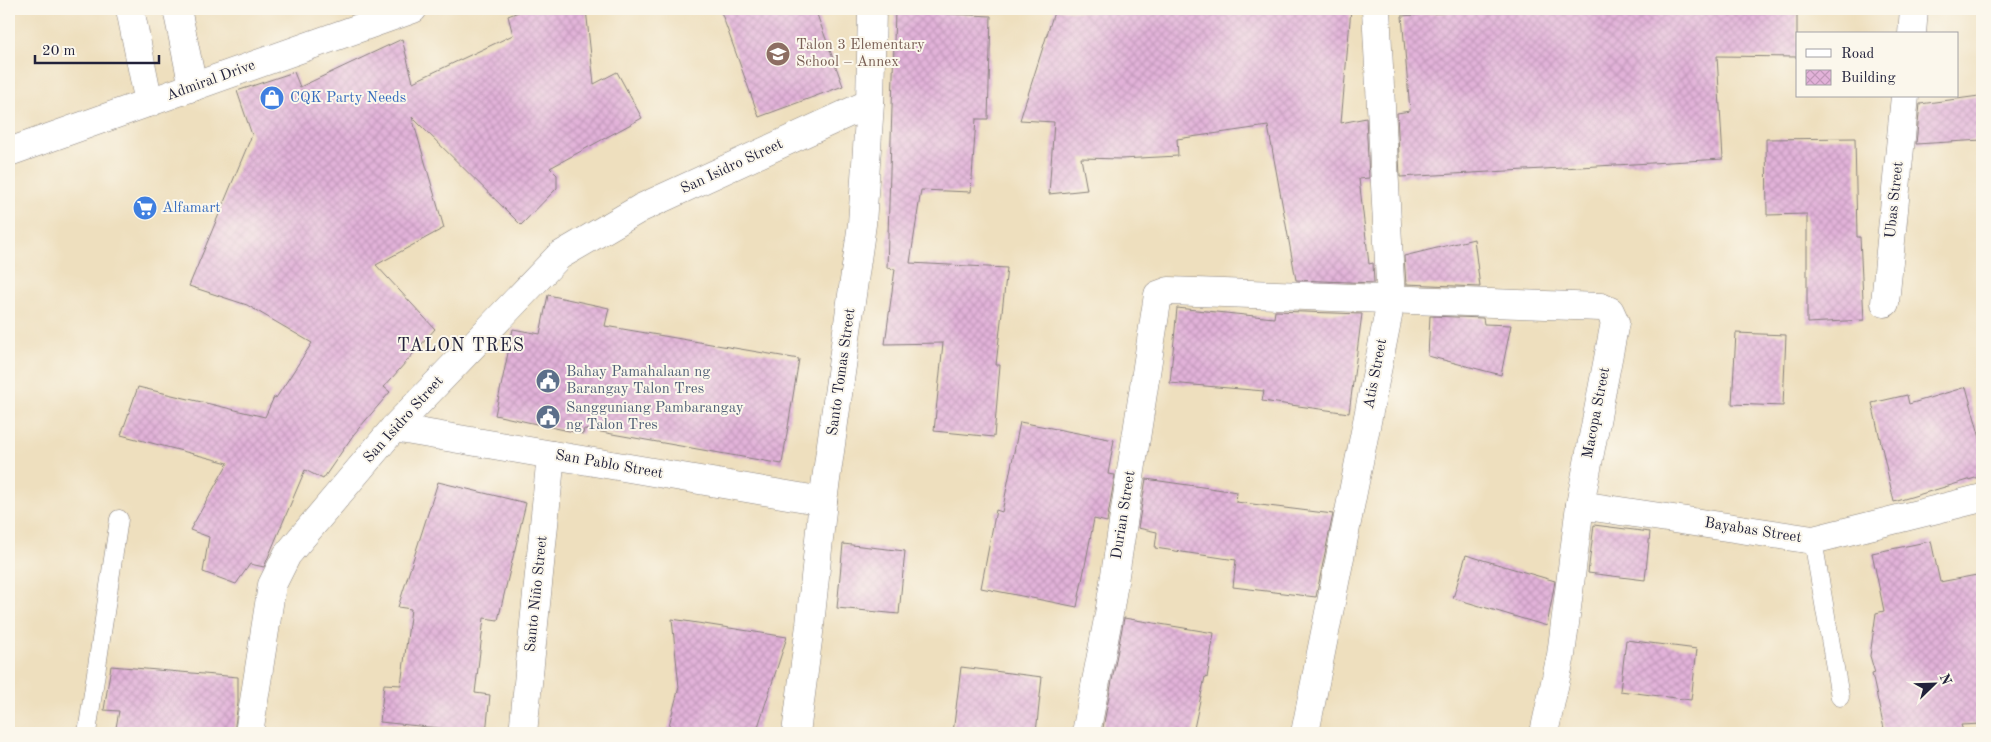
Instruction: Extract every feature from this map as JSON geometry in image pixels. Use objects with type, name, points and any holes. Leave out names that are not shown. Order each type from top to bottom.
[{"type":"street","points":[[130,9],[150,103]]},
{"type":"street","points":[[177,9],[194,87]]},
{"type":"street","name":"Admiral Drive","points":[[9,152],[413,9]]},
{"type":"street","name":"Santo Tomas Street","points":[[796,733],[823,501],[862,224],[870,103],[872,9]]},
{"type":"street","name":"Atis Street","points":[[1305,733],[1390,300],[1376,9]]},
{"type":"street","points":[[1912,32],[1914,9]]},
{"type":"street","name":"Ubas Street","points":[[1885,303],[1906,98]]},
{"type":"street","name":"San Isidro Street","points":[[249,733],[272,585],[287,555],[394,428],[559,256],[642,208],[870,103]]},
{"type":"street","name":"Durian Street","points":[[1086,733],[1109,614],[1158,295],[1169,291],[1390,300]]},
{"type":"street","name":"Macopa Street","points":[[1390,300],[1601,307],[1610,311],[1615,322],[1580,506],[1561,656],[1544,733]]},
{"type":"street","name":"San Pablo Street","points":[[394,428],[823,501]]},
{"type":"street","name":"Santo Niño Street","points":[[523,733],[551,455]]},
{"type":"street","name":"Bayabas Street","points":[[1580,506],[1813,540],[1982,498]]},
{"type":"lane","points":[[88,733],[119,519]]},
{"type":"lane","points":[[1813,540],[1840,697]]},
{"type":"building","points":[[526,9],[586,9],[594,84],[617,72],[642,118],[550,168],[557,175],[557,188],[521,225],[412,117],[444,228],[376,265],[435,329],[384,387],[390,392],[354,434],[323,479],[305,470],[264,567],[250,564],[236,584],[203,572],[209,537],[190,530],[228,463],[121,435],[138,387],[265,417],[274,397],[276,398],[312,343],[247,305],[189,286],[252,135],[237,91],[294,72],[300,87],[402,39],[413,82],[513,35],[508,16]]},
{"type":"building","points":[[720,9],[815,9],[843,86],[759,117]]},
{"type":"building","points":[[1055,9],[1092,13],[1092,9],[1351,9],[1341,123],[1366,118],[1369,178],[1359,179],[1369,264],[1373,263],[1374,283],[1296,280],[1268,126],[1177,139],[1178,156],[1121,159],[1081,158],[1087,190],[1049,194],[1054,122],[1020,120]]},
{"type":"building","points":[[1489,9],[1797,9],[1796,57],[1717,56],[1723,159],[1400,177],[1397,113],[1410,111],[1402,16]]},
{"type":"building","points":[[895,11],[991,16],[988,119],[976,119],[971,192],[921,190],[910,263],[1007,268],[996,365],[1000,365],[994,437],[934,431],[943,343],[885,344],[895,269],[887,268]]},
{"type":"building","points":[[1979,96],[1982,140],[1916,144],[1920,104]]},
{"type":"building","points":[[1855,138],[1857,237],[1860,237],[1864,320],[1807,323],[1807,214],[1767,215],[1766,139]]},
{"type":"building","points":[[1474,239],[1480,287],[1406,284],[1404,256]]},
{"type":"building","points":[[548,295],[609,308],[605,326],[799,359],[782,464],[584,429],[583,434],[495,415],[513,329],[540,334]]},
{"type":"building","points":[[1177,308],[1274,318],[1275,311],[1362,314],[1349,413],[1262,401],[1264,391],[1170,383]]},
{"type":"building","points":[[1430,316],[1483,318],[1484,324],[1511,325],[1501,375],[1428,356]]},
{"type":"building","points":[[1736,333],[1786,335],[1783,406],[1732,404]]},
{"type":"building","points":[[1966,387],[1982,445],[1982,476],[1894,502],[1872,403],[1907,395],[1909,404]]},
{"type":"building","points":[[1020,422],[1114,440],[1108,474],[1115,475],[1107,522],[1094,519],[1077,607],[981,588],[996,510],[1002,512]]},
{"type":"building","points":[[1146,479],[1237,492],[1236,502],[1333,514],[1316,597],[1233,587],[1236,560],[1155,548],[1157,532],[1138,528]]},
{"type":"building","points":[[438,482],[526,503],[498,620],[484,618],[475,693],[490,695],[486,733],[380,722],[384,684],[401,685],[411,609],[398,607]]},
{"type":"building","points":[[1594,525],[1650,532],[1645,580],[1588,573]]},
{"type":"building","points":[[1931,541],[1940,582],[1982,574],[1982,724],[1961,725],[1964,733],[1885,733],[1872,674],[1875,673],[1870,656],[1876,613],[1884,611],[1872,553]]},
{"type":"building","points":[[843,544],[905,551],[899,614],[837,608]]},
{"type":"building","points":[[1466,555],[1555,581],[1547,626],[1453,598]]},
{"type":"building","points":[[1124,618],[1214,633],[1207,678],[1205,677],[1193,733],[1102,733]]},
{"type":"building","points":[[672,619],[787,637],[756,733],[667,733],[679,687]]},
{"type":"building","points":[[1626,640],[1697,649],[1691,700],[1620,691]]},
{"type":"building","points":[[111,666],[238,677],[238,703],[234,733],[115,733],[119,711],[104,710]]},
{"type":"building","points":[[961,667],[1042,677],[1036,733],[953,733]]},
{"type":"place","name":"Talon 3 Elementary School – Annex","points":[[778,54]]},
{"type":"place","name":"CQK Party Needs","points":[[272,98]]},
{"type":"place","name":"Alfamart","points":[[145,208]]},
{"type":"place","name":"Bahay Pamahalaan ng Barangay Talon Tres","points":[[548,381]]},
{"type":"place","name":"Sangguniang Pambarangay ng Talon Tres","points":[[548,417]]},
{"type":"district","name":"TALON TRES","points":[[461,346]]}]
